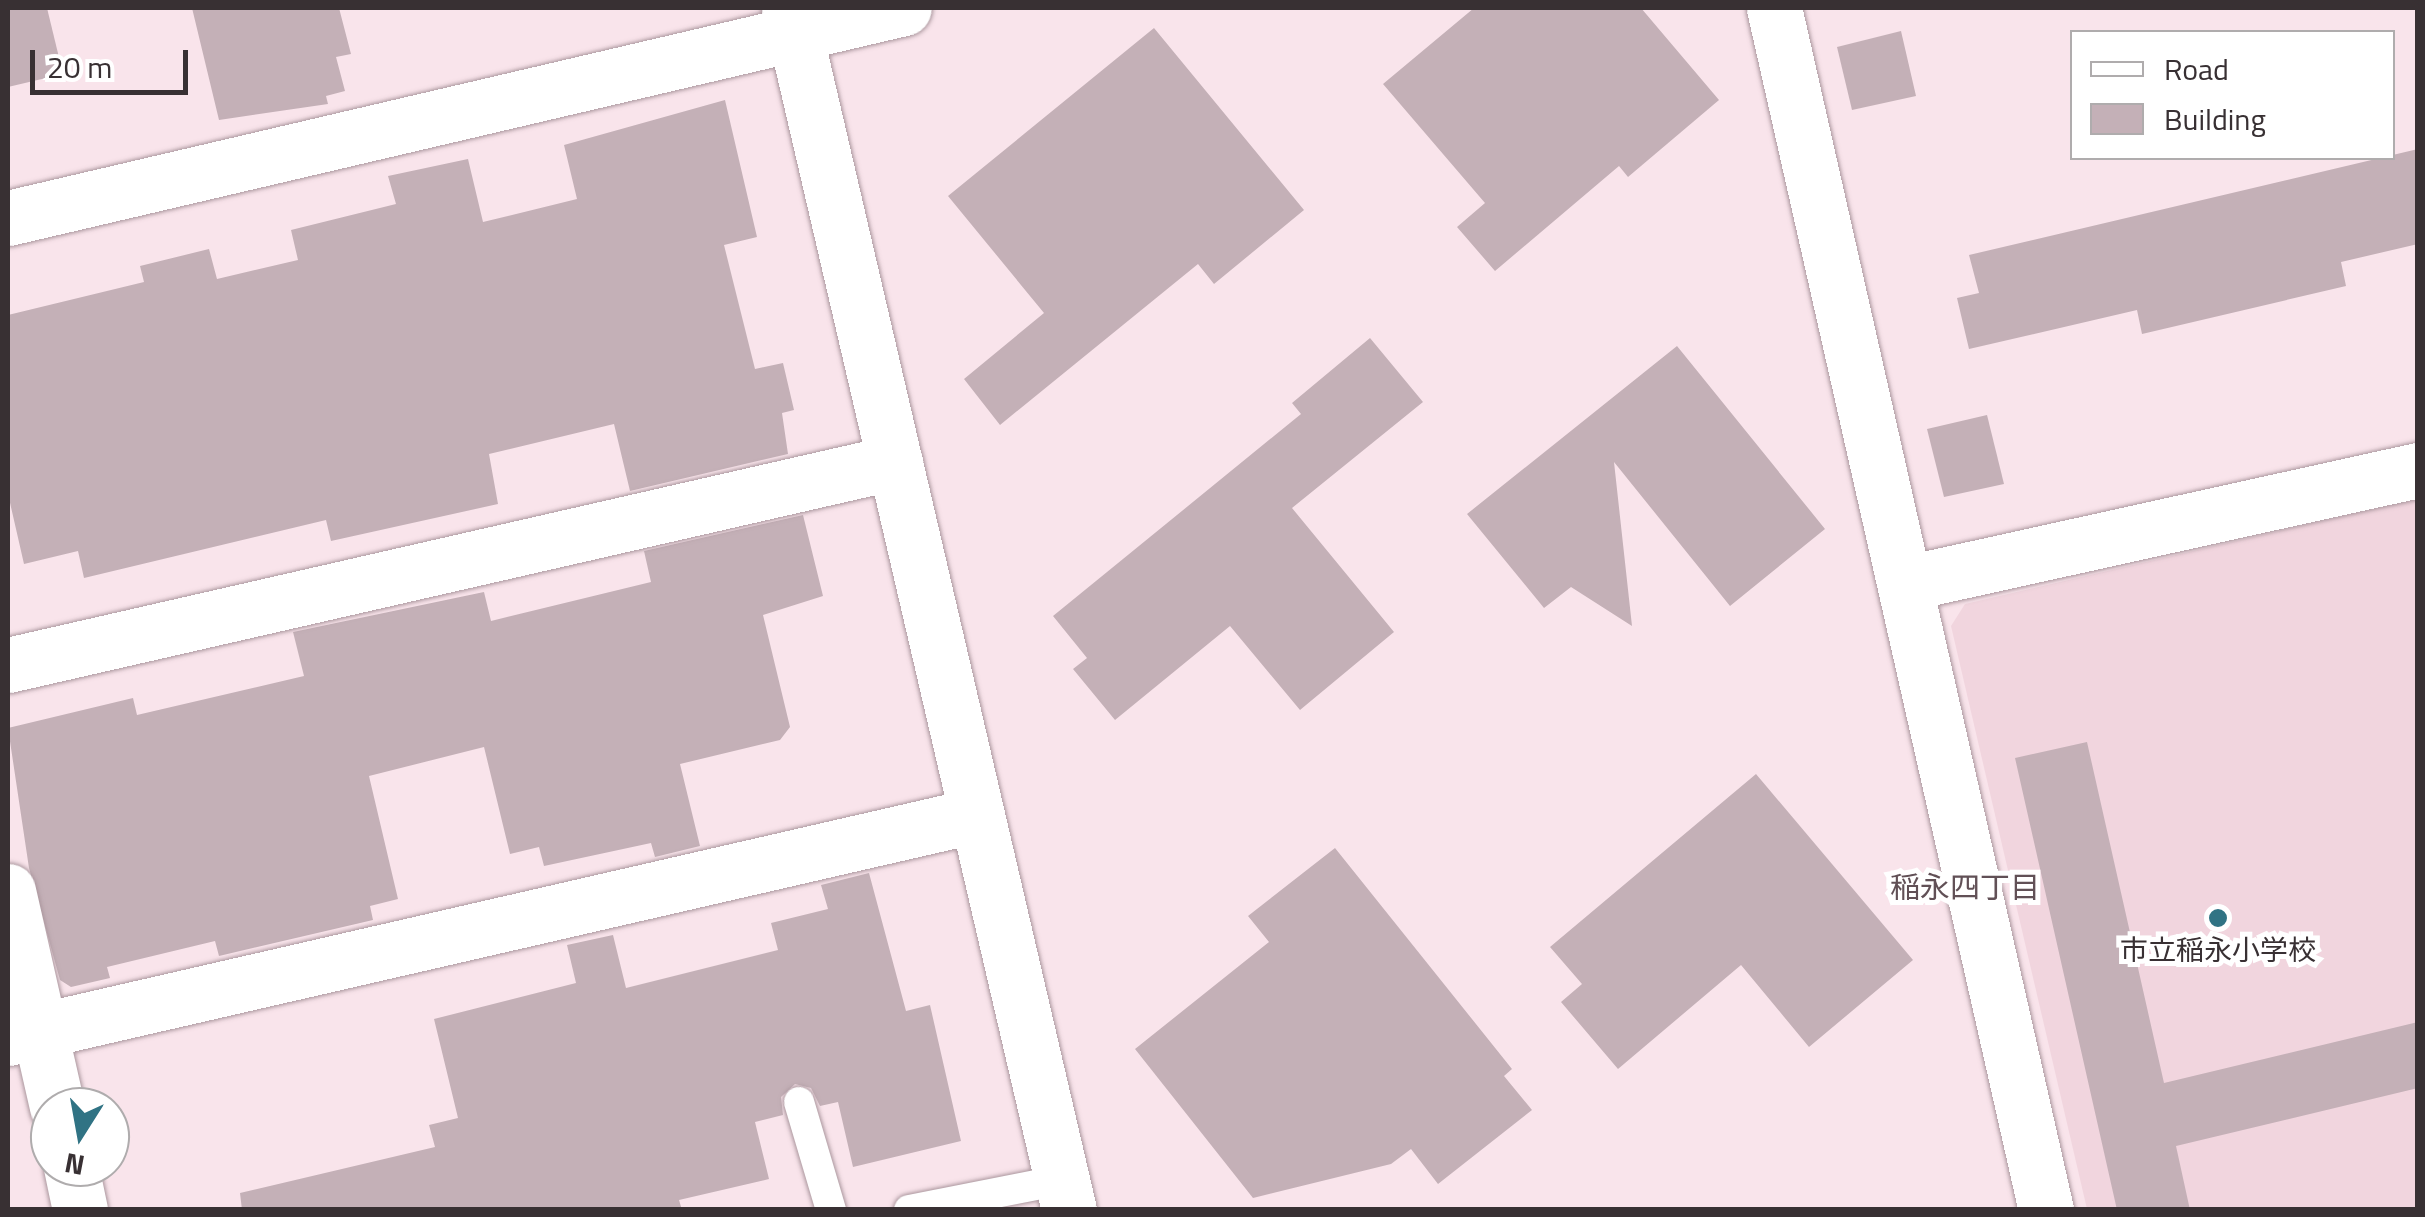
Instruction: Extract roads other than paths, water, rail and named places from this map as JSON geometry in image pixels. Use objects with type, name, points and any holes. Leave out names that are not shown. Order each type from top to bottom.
[{"type":"street","points":[[8,218],[792,20],[904,8]]},
{"type":"street","points":[[1774,8],[2046,1210]]},
{"type":"street","points":[[792,20],[1065,1195]]},
{"type":"street","points":[[8,665],[895,462]]},
{"type":"street","points":[[1907,583],[2418,470]]},
{"type":"street","points":[[24,1034],[977,815]]},
{"type":"street","points":[[8,891],[24,1034],[48,1087]]},
{"type":"lane","points":[[799,1102],[831,1210]]},
{"type":"lane","points":[[909,1210],[1065,1195]]},
{"type":"place","name":"市立稲永小学校","points":[[2218,918]]},
{"type":"district","name":"稲永四丁目","points":[[1965,887]]}]
